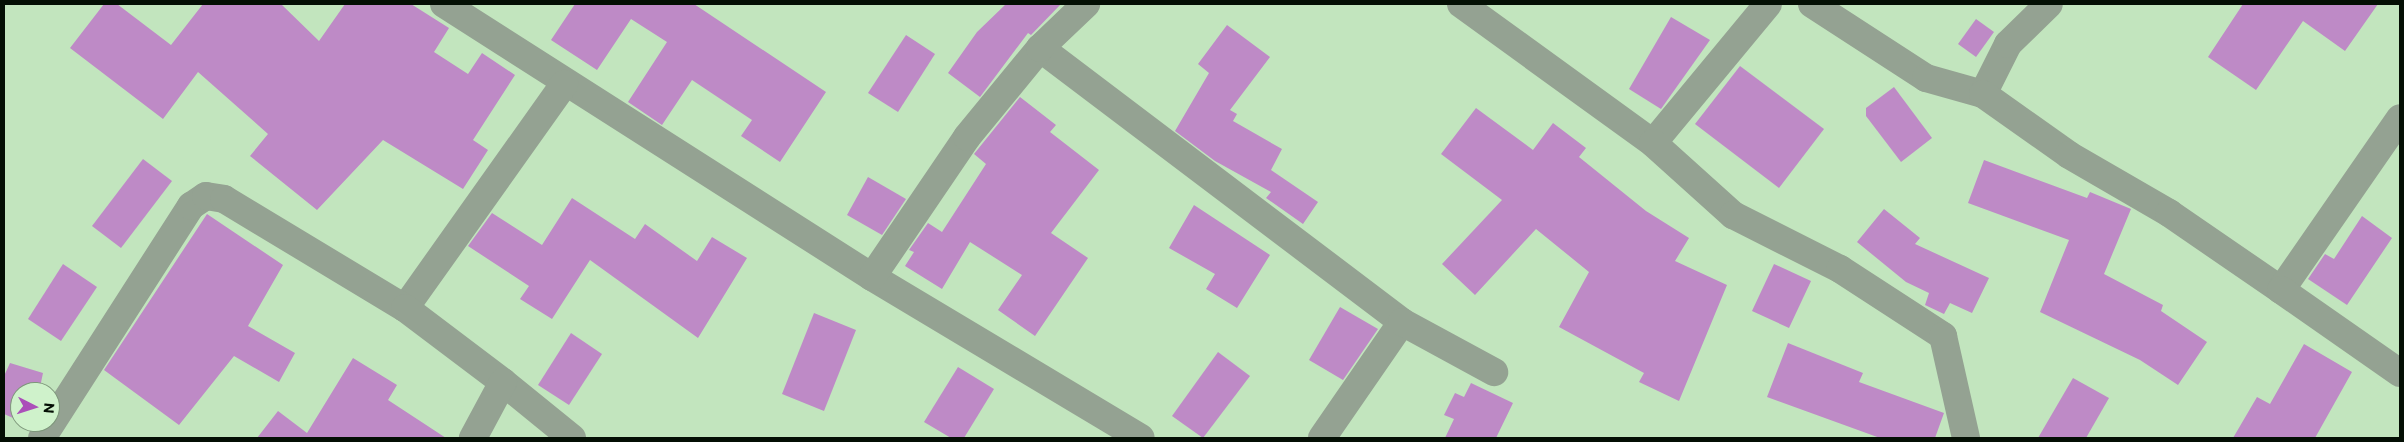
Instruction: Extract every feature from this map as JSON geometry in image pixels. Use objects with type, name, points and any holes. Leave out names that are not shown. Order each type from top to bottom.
[{"type":"street","points":[[444,4],[475,14],[564,84],[872,276],[1141,438]]},
{"type":"street","points":[[872,276],[967,137],[1040,48],[1086,4]]},
{"type":"street","points":[[1462,4],[1653,143],[1733,216],[1840,269],[1943,336],[1966,438]]},
{"type":"street","points":[[1653,143],[1768,4]]},
{"type":"street","points":[[1812,4],[1926,78],[1983,94],[2069,155],[2169,213],[2400,373]]},
{"type":"street","points":[[1983,94],[2008,44],[2049,4]]},
{"type":"street","points":[[1040,48],[1402,322],[1494,372]]},
{"type":"street","points":[[405,308],[564,84]]},
{"type":"street","points":[[2281,290],[2400,118]]},
{"type":"street","points":[[41,436],[191,206],[206,196],[224,199],[405,308],[576,437]]},
{"type":"street","points":[[1322,438],[1402,322]]},
{"type":"street","points":[[473,438],[503,382]]},
{"type":"building","points":[[104,4],[117,4],[171,45],[203,4],[281,4],[319,41],[345,4],[411,4],[449,28],[434,52],[468,74],[482,53],[515,75],[473,140],[488,150],[463,189],[383,140],[317,210],[250,156],[268,134],[198,72],[163,119],[70,48]]},
{"type":"building","points":[[575,4],[694,4],[826,92],[780,162],[741,136],[752,120],[692,80],[662,125],[628,102],[667,42],[631,19],[597,70],[551,40]]},
{"type":"building","points":[[1006,4],[1061,4],[1031,35],[1028,33],[980,97],[948,73],[977,32]]},
{"type":"building","points":[[2243,4],[2378,4],[2345,51],[2303,21],[2256,90],[2208,57]]},
{"type":"building","points":[[1671,17],[1710,40],[1661,109],[1629,89]]},
{"type":"building","points":[[1976,19],[1994,32],[1976,57],[1958,44]]},
{"type":"building","points":[[1227,25],[1270,57],[1230,110],[1237,114],[1233,121],[1282,149],[1271,170],[1318,202],[1303,224],[1266,198],[1271,192],[1215,161],[1175,131],[1209,73],[1198,64]]},
{"type":"building","points":[[906,35],[935,54],[898,112],[868,93]]},
{"type":"building","points":[[1740,66],[1824,129],[1779,188],[1695,124]]},
{"type":"building","points":[[1894,87],[1932,138],[1901,162],[1866,116],[1866,108]]},
{"type":"building","points":[[1020,97],[1056,125],[1050,132],[1099,170],[1051,233],[1088,258],[1035,336],[998,310],[1022,275],[970,242],[942,289],[905,266],[914,252],[909,250],[928,223],[942,232],[986,164],[974,154]]},
{"type":"building","points":[[1476,108],[1533,150],[1553,123],[1586,148],[1579,157],[1646,211],[1689,238],[1675,261],[1727,285],[1679,401],[1639,382],[1644,373],[1559,327],[1589,272],[1536,229],[1475,295],[1442,264],[1502,200],[1441,154]]},
{"type":"building","points":[[143,159],[172,181],[121,248],[92,226]]},
{"type":"building","points":[[1984,160],[2087,198],[2090,192],[2131,209],[2104,274],[2163,305],[2161,311],[2207,342],[2178,385],[2140,360],[2040,312],[2069,240],[1968,203]]},
{"type":"building","points":[[868,177],[906,199],[882,235],[847,215]]},
{"type":"building","points":[[572,198],[635,239],[645,224],[697,261],[712,237],[747,258],[698,338],[590,260],[552,319],[520,299],[529,286],[468,246],[492,213],[542,245]]},
{"type":"building","points":[[1194,205],[1270,255],[1237,308],[1206,289],[1215,274],[1169,248]]},
{"type":"building","points":[[1884,209],[1920,238],[1915,244],[1989,278],[1972,313],[1950,303],[1944,314],[1925,305],[1929,293],[1906,282],[1857,242]]},
{"type":"building","points":[[207,214],[283,265],[248,326],[295,353],[279,382],[234,356],[179,425],[104,370]]},
{"type":"building","points":[[2362,216],[2392,238],[2347,305],[2308,279],[2325,254],[2334,259]]},
{"type":"building","points":[[63,264],[97,287],[61,341],[28,319]]},
{"type":"building","points":[[1774,264],[1811,281],[1789,328],[1752,311]]},
{"type":"building","points":[[1340,307],[1378,329],[1343,380],[1309,360]]},
{"type":"building","points":[[814,313],[856,330],[824,411],[782,394]]},
{"type":"building","points":[[571,333],[602,354],[569,405],[538,385]]},
{"type":"building","points":[[1788,343],[1863,373],[1859,382],[1944,413],[1935,438],[1880,438],[1767,397]]},
{"type":"building","points":[[2304,344],[2352,372],[2315,438],[2233,438],[2257,397],[2270,404]]},
{"type":"building","points":[[1218,352],[1250,376],[1203,438],[1172,416]]},
{"type":"building","points":[[353,358],[397,385],[388,400],[446,438],[257,438],[278,411],[307,433]]},
{"type":"building","points":[[10,363],[43,373],[41,382],[10,382],[10,417],[4,414],[4,376]]},
{"type":"building","points":[[958,367],[994,389],[964,438],[951,438],[924,422]]},
{"type":"building","points":[[2073,378],[2109,398],[2086,438],[2038,438]]},
{"type":"building","points":[[1471,383],[1513,403],[1496,438],[1445,438],[1454,419],[1444,415],[1455,393],[1464,397]]}]
